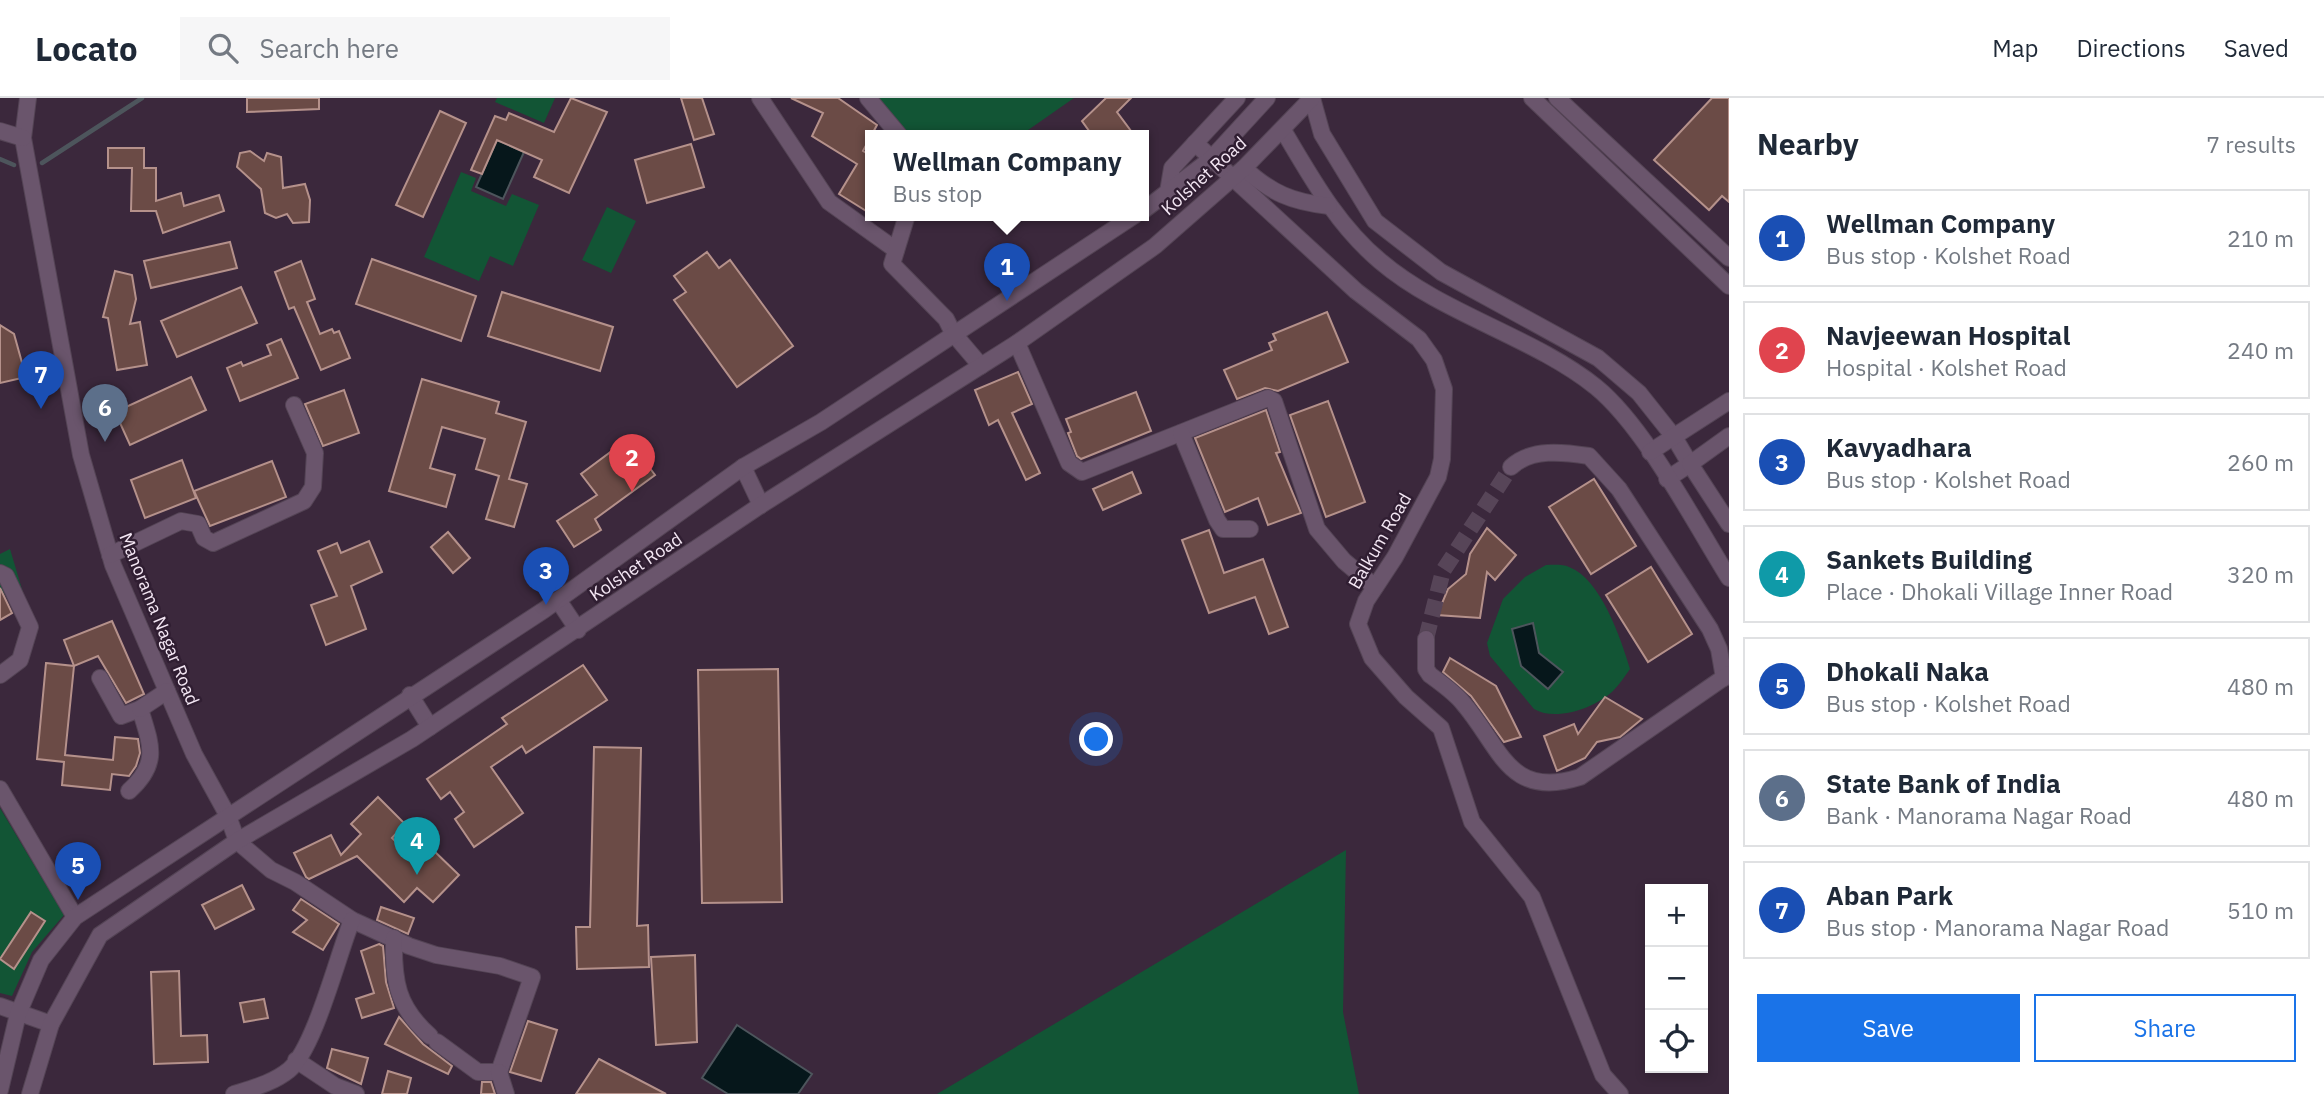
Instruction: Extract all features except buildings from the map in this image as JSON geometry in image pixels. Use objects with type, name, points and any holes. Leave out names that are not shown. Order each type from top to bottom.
[{"type":"street","name":"Manorama Nagar Road","points":[[28,98],[23,138],[81,455],[110,555],[194,754],[228,816],[237,841]]},
{"type":"street","points":[[760,98],[829,202],[896,250]]},
{"type":"street","points":[[868,98],[895,130]]},
{"type":"street","points":[[1168,191],[1172,168],[1237,98]]},
{"type":"street","name":"Kolshet Road","points":[[1149,205],[1211,159],[1267,98]]},
{"type":"street","points":[[1312,98],[1321,134],[1375,221],[1441,272],[1598,358],[1639,393],[1674,437],[1729,524]]},
{"type":"street","name":"Kolshet Road","points":[[30,1094],[51,1024],[100,935],[237,841],[430,727],[761,505],[1017,343],[1155,246],[1238,174],[1312,98]]},
{"type":"street","points":[[1532,98],[1729,286]]},
{"type":"street","points":[[1557,98],[1729,258]]},
{"type":"street","points":[[1283,130],[1329,206],[1381,262],[1436,298],[1595,387],[1625,416],[1729,578]]},
{"type":"street","points":[[0,131],[23,138]]},
{"type":"street","name":"Balkum Road","points":[[1195,143],[1211,159],[1238,174],[1356,291],[1419,339],[1434,360],[1444,389],[1442,459],[1438,477],[1375,587],[1358,624],[1372,658],[1406,697],[1441,728],[1472,822],[1532,897],[1603,1075],[1620,1094]]},
{"type":"street","points":[[1238,174],[1268,190],[1306,204],[1329,206]]},
{"type":"street","points":[[905,221],[892,264],[946,319],[953,333],[981,366]]},
{"type":"street","name":"Kolshet Road","points":[[0,1090],[18,1014],[41,960],[75,917],[558,600],[743,467],[821,422],[1126,221]]},
{"type":"street","points":[[1017,343],[1073,469],[1082,472],[1268,398],[1274,401],[1317,529],[1350,567],[1375,587]]},
{"type":"street","points":[[1650,452],[1729,401]]},
{"type":"street","points":[[110,555],[181,521],[198,524],[204,538],[213,543],[304,501],[313,487],[315,453],[294,405]]},
{"type":"street","points":[[1181,433],[1217,520],[1223,528],[1250,529]]},
{"type":"street","points":[[1667,479],[1729,436]]},
{"type":"street","points":[[1426,639],[1426,669],[1430,675],[1462,702],[1497,754],[1513,770],[1540,784],[1557,784],[1580,777],[1727,677],[1710,629],[1619,489],[1589,456],[1544,453],[1519,460],[1511,467]]},
{"type":"street","points":[[743,467],[761,505]]},
{"type":"street","points":[[0,573],[6,576],[30,627],[20,660],[2,671]]},
{"type":"street","points":[[558,600],[578,629]]},
{"type":"street","points":[[100,678],[121,716],[140,709],[167,691]]},
{"type":"street","points":[[410,695],[430,727]]},
{"type":"street","points":[[129,791],[146,776],[151,745],[140,709]]},
{"type":"street","points":[[0,789],[75,917]]},
{"type":"street","points":[[237,841],[271,870],[352,920],[436,955],[500,966],[531,977],[499,1072],[506,1094]]},
{"type":"street","points":[[234,1094],[266,1084],[290,1069],[316,1019],[352,920]]},
{"type":"street","points":[[394,938],[399,997],[414,1022],[478,1072],[499,1072]]},
{"type":"street","points":[[0,1006],[51,1024]]},
{"type":"street","points":[[296,1060],[335,1086],[356,1094]]},
{"type":"green space","points":[[497,98],[555,98],[544,123],[495,102]]},
{"type":"green space","points":[[862,98],[1074,98],[1028,130],[884,130]]},
{"type":"green space","points":[[461,172],[476,178],[471,191],[506,206],[512,194],[539,205],[513,266],[490,256],[479,281],[424,257]]},
{"type":"green space","points":[[607,207],[636,221],[611,273],[582,260]]},
{"type":"green space","points":[[10,549],[27,606],[14,609],[0,587],[0,554]]},
{"type":"green space","points":[[1546,565],[1569,567],[1591,584],[1608,611],[1630,669],[1615,689],[1596,703],[1575,711],[1553,714],[1534,709],[1490,656],[1487,643],[1503,599],[1525,577]]},
{"type":"green space","points":[[0,808],[64,915],[32,952],[12,996],[0,993]]},
{"type":"green space","points":[[1346,850],[1343,1012],[1359,1094],[937,1094]]},
{"type":"shaded area","points":[[497,140],[524,152],[503,199],[476,187]]},
{"type":"shaded area","points":[[1533,623],[1539,653],[1563,672],[1548,689],[1521,666],[1512,629]]},
{"type":"shaded area","points":[[737,1025],[812,1074],[798,1094],[728,1094],[702,1078]]},
{"type":"waterway","points":[[42,163],[142,98]]},
{"type":"waterway","points":[[0,159],[14,165]]},
{"type":"tunnel","points":[[1426,639],[1443,571],[1511,467]]},
{"type":"place","name":"Wellman Company","points":[[1007,301]]},
{"type":"place","name":"Aban Park","points":[[41,409]]},
{"type":"place","name":"State Bank of India","points":[[105,442]]},
{"type":"place","name":"Navjeewan Hospital","points":[[632,492]]},
{"type":"place","name":"Kavyadhara","points":[[546,605]]},
{"type":"place","name":"Sankets Building","points":[[417,875]]},
{"type":"place","name":"Dhokali Naka","points":[[78,900]]}]
